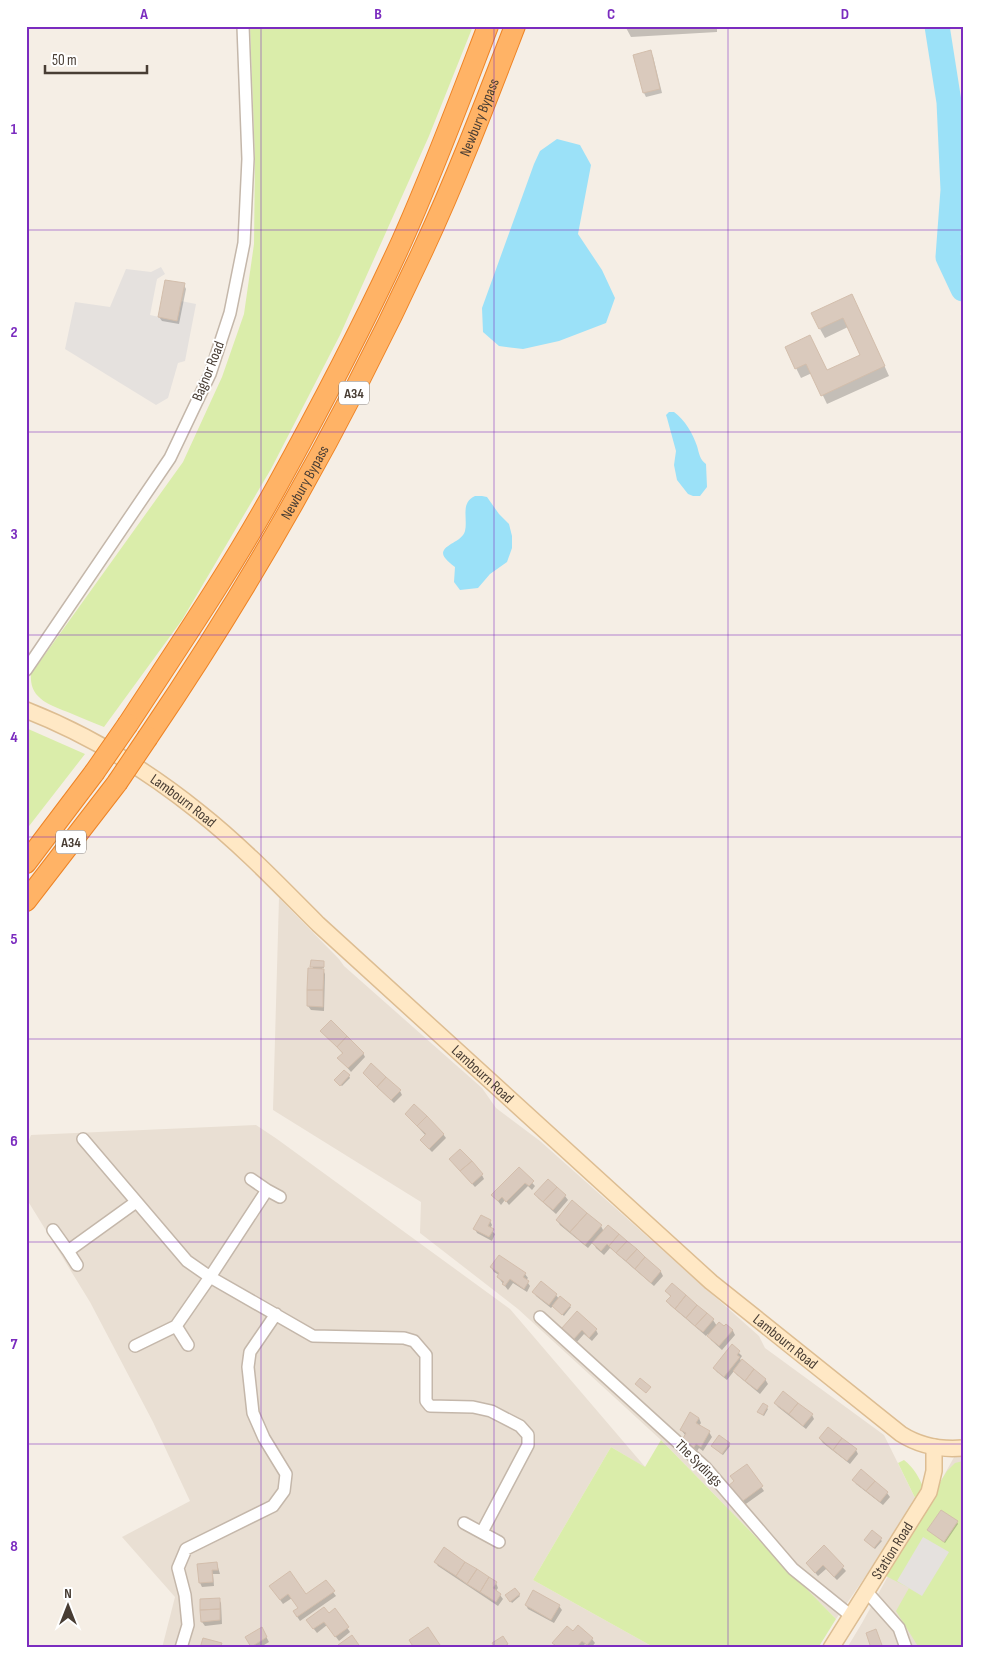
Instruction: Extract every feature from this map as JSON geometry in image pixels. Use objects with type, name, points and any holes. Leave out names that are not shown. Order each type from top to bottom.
[{"type":"highway","name":"Newbury Bypass","points":[[26,863],[94,773],[128,724],[224,576],[276,488],[360,327],[401,242],[424,189],[488,26]]},
{"type":"highway","name":"Newbury Bypass","points":[[26,902],[117,783],[213,640],[263,558],[324,451],[368,366],[424,249],[451,188],[515,26]]},
{"type":"street","name":"Bagnor Road","points":[[26,670],[170,458],[210,374],[230,313],[244,243],[248,159],[243,26]]},
{"type":"street","name":"Lambourn Road","points":[[26,710],[97,745],[158,782],[200,813],[261,867],[326,931],[711,1282],[806,1360],[912,1441],[934,1447],[963,1448]]},
{"type":"street","points":[[83,1139],[187,1261],[210,1277],[313,1336],[404,1338],[414,1341],[426,1355],[426,1401],[430,1406],[473,1407],[491,1411],[520,1426],[528,1436],[528,1445],[482,1532]]},
{"type":"street","points":[[251,1179],[280,1197]]},
{"type":"street","points":[[135,1346],[176,1326],[267,1190]]},
{"type":"street","points":[[68,1251],[136,1202]]},
{"type":"street","points":[[53,1230],[77,1265]]},
{"type":"street","points":[[181,1648],[188,1626],[185,1594],[178,1568],[186,1549],[274,1506],[284,1492],[286,1474],[264,1438],[253,1413],[248,1367],[250,1352],[276,1314]]},
{"type":"street","name":"The Sydings","points":[[540,1317],[706,1468],[793,1569],[850,1616]]},
{"type":"street","points":[[176,1326],[188,1345]]},
{"type":"street","name":"Station Road","points":[[830,1648],[928,1492],[934,1471],[934,1447]]},
{"type":"street","points":[[464,1523],[499,1542]]},
{"type":"street","points":[[866,1592],[899,1628],[906,1648]]},
{"type":"shaded area","points":[[161,267],[165,274],[157,279],[150,315],[177,321],[181,301],[196,304],[185,361],[178,363],[168,398],[156,405],[65,349],[75,302],[110,307],[126,269],[151,272]]},
{"type":"shaded area","points":[[279,898],[344,966],[482,1088],[496,1108],[540,1141],[759,1336],[765,1348],[884,1435],[917,1502],[836,1619],[661,1440],[518,1309],[420,1233],[421,1202],[273,1110]]},
{"type":"shaded area","points":[[256,1125],[510,1309],[646,1468],[611,1447],[533,1580],[655,1648],[162,1648],[175,1597],[122,1537],[190,1501],[153,1422],[90,1302],[26,1198],[26,1148],[31,1135]]},
{"type":"shaded area","points":[[963,1441],[963,1648],[847,1648],[862,1623]]},
{"type":"shaded area","points":[[923,1537],[949,1552],[922,1596],[897,1581]]},
{"type":"green space","points":[[250,26],[473,26],[429,136],[340,335],[271,469],[182,620],[104,727],[42,700],[33,690],[31,674],[183,462],[222,377],[244,314],[254,244],[255,159]]},
{"type":"green space","points":[[26,728],[85,754],[26,830]]},
{"type":"green space","points":[[661,1440],[836,1619],[818,1648],[655,1648],[533,1580],[611,1447],[645,1467]]},
{"type":"green space","points":[[904,1460],[916,1473],[924,1489],[917,1502],[898,1463]]},
{"type":"green space","points":[[963,1461],[963,1648],[919,1648],[896,1611],[909,1588],[884,1575],[947,1471],[955,1463]]},
{"type":"water","points":[[557,139],[580,145],[591,165],[578,234],[602,270],[615,298],[606,323],[559,341],[523,349],[499,346],[483,332],[482,308],[534,164],[540,151]]},
{"type":"water","points":[[669,412],[674,412],[685,423],[701,458],[706,464],[707,487],[700,496],[688,494],[677,480],[674,465],[676,451],[666,415]]},
{"type":"water","points":[[475,496],[487,497],[509,524],[512,548],[507,562],[490,574],[478,588],[460,590],[454,582],[455,567],[446,559],[443,553],[446,547],[463,535],[466,526],[466,507],[470,499]]},
{"type":"building","points":[[651,50],[660,89],[643,93],[633,55]]},
{"type":"building","points":[[165,280],[185,283],[177,321],[158,317]]},
{"type":"building","points":[[852,294],[885,366],[821,396],[806,364],[795,369],[785,347],[810,335],[827,370],[860,355],[843,318],[819,329],[811,313]]},
{"type":"building","points":[[311,960],[324,961],[324,967],[310,967]]},
{"type":"building","points":[[308,968],[324,969],[323,990],[307,990]]},
{"type":"building","points":[[307,990],[323,990],[323,1007],[307,1006]]},
{"type":"building","points":[[331,1020],[347,1036],[337,1047],[320,1031]]},
{"type":"building","points":[[347,1036],[364,1053],[348,1068],[337,1058],[343,1053],[337,1047]]},
{"type":"building","points":[[371,1063],[386,1077],[377,1087],[363,1073]]},
{"type":"building","points":[[344,1070],[350,1075],[340,1086],[334,1080]]},
{"type":"building","points":[[386,1077],[401,1090],[391,1100],[377,1087]]},
{"type":"building","points":[[414,1104],[427,1116],[417,1126],[405,1114]]},
{"type":"building","points":[[427,1116],[444,1134],[429,1149],[420,1140],[426,1134],[417,1126]]},
{"type":"building","points":[[460,1149],[472,1161],[460,1171],[449,1159]]},
{"type":"building","points":[[472,1161],[483,1174],[472,1184],[460,1171]]},
{"type":"building","points":[[519,1167],[534,1181],[529,1186],[525,1183],[506,1202],[502,1197],[498,1201],[491,1195]]},
{"type":"building","points":[[548,1179],[557,1187],[543,1202],[534,1194]]},
{"type":"building","points":[[557,1187],[566,1195],[553,1210],[543,1202]]},
{"type":"building","points":[[572,1200],[587,1213],[570,1232],[556,1220]]},
{"type":"building","points":[[587,1213],[602,1225],[585,1245],[570,1232]]},
{"type":"building","points":[[481,1215],[491,1220],[488,1226],[494,1229],[489,1237],[473,1229]]},
{"type":"building","points":[[608,1225],[619,1234],[609,1246],[607,1244],[601,1251],[592,1243]]},
{"type":"building","points":[[619,1234],[627,1241],[616,1253],[609,1246]]},
{"type":"building","points":[[627,1241],[637,1249],[626,1261],[616,1253]]},
{"type":"building","points":[[637,1249],[645,1257],[635,1269],[626,1261]]},
{"type":"building","points":[[499,1255],[526,1273],[523,1277],[529,1281],[524,1289],[510,1279],[505,1286],[502,1284],[504,1282],[497,1277],[499,1273],[490,1267]]},
{"type":"building","points":[[645,1257],[661,1271],[651,1283],[635,1269]]},
{"type":"building","points":[[541,1281],[557,1294],[549,1305],[532,1292]]},
{"type":"building","points":[[672,1283],[686,1295],[675,1309],[666,1301],[671,1296],[665,1291]]},
{"type":"building","points":[[686,1295],[697,1305],[686,1318],[675,1309]]},
{"type":"building","points":[[560,1296],[571,1305],[562,1315],[552,1306]]},
{"type":"building","points":[[697,1305],[707,1313],[695,1326],[686,1318]]},
{"type":"building","points":[[577,1311],[597,1329],[589,1338],[582,1330],[573,1340],[561,1329]]},
{"type":"building","points":[[707,1313],[714,1319],[703,1332],[695,1326]]},
{"type":"building","points":[[719,1322],[724,1326],[726,1324],[733,1330],[719,1346],[707,1336]]},
{"type":"building","points":[[732,1344],[740,1351],[737,1355],[740,1357],[724,1377],[713,1368]]},
{"type":"building","points":[[742,1359],[754,1369],[745,1381],[733,1371]]},
{"type":"building","points":[[754,1369],[766,1379],[757,1390],[745,1381]]},
{"type":"building","points":[[640,1378],[651,1387],[646,1393],[635,1384]]},
{"type":"building","points":[[783,1391],[798,1403],[789,1414],[774,1403]]},
{"type":"building","points":[[763,1403],[768,1406],[763,1415],[757,1412]]},
{"type":"building","points":[[798,1403],[813,1414],[803,1426],[789,1414]]},
{"type":"building","points":[[690,1412],[699,1418],[696,1423],[710,1431],[701,1447],[696,1444],[693,1449],[681,1442],[686,1433],[680,1430]]},
{"type":"building","points":[[828,1427],[842,1438],[833,1450],[819,1438]]},
{"type":"building","points":[[719,1435],[730,1443],[722,1454],[711,1446]]},
{"type":"building","points":[[842,1438],[857,1449],[847,1461],[833,1450]]},
{"type":"building","points":[[747,1464],[763,1486],[740,1503],[728,1486],[734,1481],[730,1476]]},
{"type":"building","points":[[861,1469],[875,1481],[866,1491],[852,1480]]},
{"type":"building","points":[[875,1481],[888,1492],[880,1502],[866,1491]]},
{"type":"building","points":[[941,1510],[958,1521],[944,1542],[927,1530]]},
{"type":"building","points":[[872,1530],[882,1538],[874,1548],[864,1540]]},
{"type":"building","points":[[824,1545],[844,1566],[834,1577],[823,1565],[815,1573],[806,1563]]},
{"type":"building","points":[[444,1547],[465,1562],[456,1576],[434,1562]]},
{"type":"building","points":[[217,1562],[218,1570],[212,1570],[213,1582],[199,1583],[197,1564]]},
{"type":"building","points":[[465,1562],[477,1569],[467,1584],[456,1576]]},
{"type":"building","points":[[477,1569],[489,1577],[480,1592],[467,1584]]},
{"type":"building","points":[[290,1571],[306,1594],[326,1580],[335,1591],[297,1617],[293,1611],[298,1608],[288,1594],[280,1600],[269,1586]]},
{"type":"building","points":[[489,1577],[497,1582],[493,1588],[501,1594],[496,1602],[480,1592]]},
{"type":"building","points":[[515,1588],[520,1594],[510,1602],[505,1595]]},
{"type":"building","points":[[533,1590],[560,1605],[551,1620],[525,1605]]},
{"type":"building","points":[[220,1598],[220,1609],[200,1610],[200,1599]]},
{"type":"building","points":[[324,1607],[329,1613],[335,1608],[349,1627],[335,1637],[324,1622],[313,1629],[306,1620]]},
{"type":"building","points":[[220,1609],[220,1620],[201,1622],[200,1610]]},
{"type":"building","points":[[578,1625],[593,1638],[587,1645],[582,1641],[576,1648],[559,1648],[552,1643],[567,1626],[573,1631]]},
{"type":"building","points":[[262,1627],[267,1637],[251,1647],[245,1637]]},
{"type":"building","points":[[428,1627],[442,1648],[414,1648],[409,1640]]},
{"type":"building","points":[[876,1629],[883,1648],[871,1648],[866,1633]]},
{"type":"building","points":[[352,1635],[361,1648],[340,1648],[338,1645]]},
{"type":"building","points":[[503,1636],[508,1644],[502,1648],[495,1648],[492,1643]]},
{"type":"building","points":[[203,1638],[222,1643],[220,1648],[200,1648]]},
{"type":"waterway","points":[[937,26],[949,102],[953,190],[948,257],[963,289]]}]
